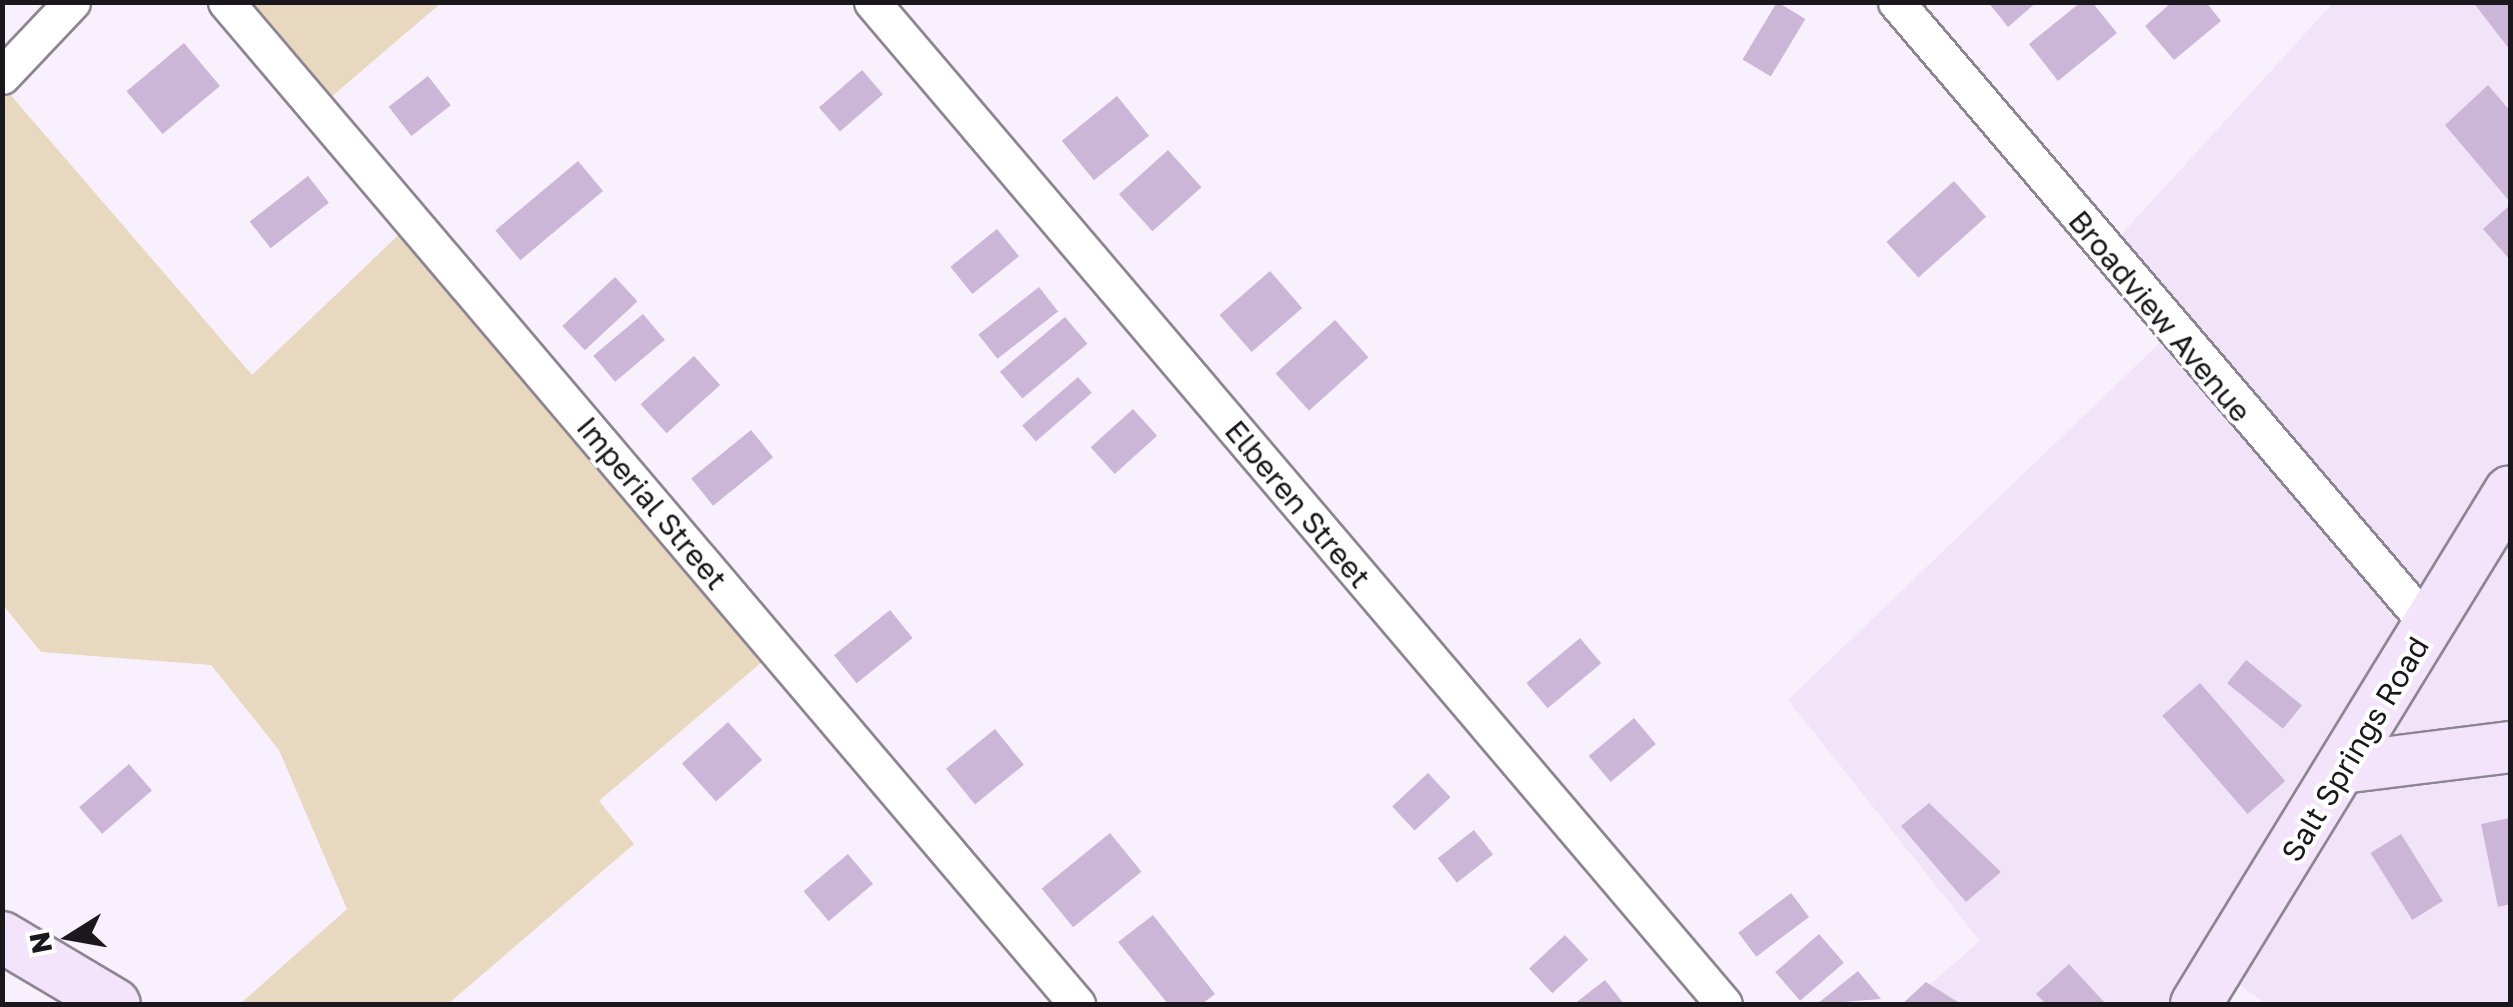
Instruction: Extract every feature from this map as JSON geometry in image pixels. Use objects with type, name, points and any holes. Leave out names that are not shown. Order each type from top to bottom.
[{"type":"street","points":[[2,76],[72,2]]},
{"type":"street","name":"Imperial Street","points":[[226,2],[1077,1004]]},
{"type":"street","name":"Elberen Street","points":[[872,2],[1724,1004]]},
{"type":"street","name":"Broadview Avenue","points":[[1896,2],[2429,626]]},
{"type":"street","name":"Salt Springs Road","points":[[2196,1004],[2350,767],[2510,490]]},
{"type":"street","points":[[2350,767],[2510,747]]},
{"type":"street","points":[[2,937],[115,1004]]},
{"type":"shaded area","points":[[226,3],[441,3],[317,109]]},
{"type":"shaded area","points":[[2333,3],[2510,3],[2510,1004],[2266,1004],[2219,970],[2196,1004],[1907,1004],[1980,941],[1788,700],[2172,331],[2106,251]]},
{"type":"shaded area","points":[[2,85],[252,375],[412,222],[776,650],[599,801],[634,844],[448,1004],[240,1004],[347,909],[279,750],[211,665],[41,652],[3,605]]},
{"type":"building","points":[[1777,2],[1805,19],[1771,76],[1742,59]]},
{"type":"building","points":[[1988,2],[2037,2],[2008,27]]},
{"type":"building","points":[[2081,2],[2092,2],[2117,33],[2058,81],[2029,44]]},
{"type":"building","points":[[2172,2],[2206,2],[2221,21],[2174,60],[2145,26]]},
{"type":"building","points":[[2473,2],[2510,2],[2510,50]]},
{"type":"building","points":[[184,43],[220,86],[163,134],[127,91]]},
{"type":"building","points":[[862,70],[883,94],[840,132],[819,107]]},
{"type":"building","points":[[428,76],[451,105],[411,136],[389,107]]},
{"type":"building","points":[[2488,85],[2510,111],[2510,202],[2445,125]]},
{"type":"building","points":[[1117,96],[1149,136],[1094,180],[1062,141]]},
{"type":"building","points":[[1168,150],[1201,187],[1152,231],[1119,194]]},
{"type":"building","points":[[578,161],[603,191],[520,260],[495,230]]},
{"type":"building","points":[[308,176],[329,203],[271,248],[250,222]]},
{"type":"building","points":[[1954,181],[1986,217],[1918,278],[1886,242]]},
{"type":"building","points":[[2510,205],[2510,260],[2483,229]]},
{"type":"building","points":[[997,229],[1019,256],[972,294],[950,267]]},
{"type":"building","points":[[1270,271],[1302,308],[1252,352],[1219,315]]},
{"type":"building","points":[[615,277],[638,301],[585,350],[562,326]]},
{"type":"building","points":[[1039,287],[1058,311],[997,359],[978,334]]},
{"type":"building","points":[[643,314],[665,340],[615,382],[593,356]]},
{"type":"building","points":[[1065,317],[1087,344],[1022,398],[1000,372]]},
{"type":"building","points":[[1335,320],[1368,357],[1309,411],[1276,374]]},
{"type":"building","points":[[694,356],[720,385],[667,433],[640,404]]},
{"type":"building","points":[[1078,377],[1092,393],[1036,441],[1022,426]]},
{"type":"building","points":[[1133,409],[1157,436],[1115,474],[1091,447]]},
{"type":"building","points":[[751,430],[773,457],[713,506],[691,478]]},
{"type":"building","points":[[890,610],[913,638],[857,683],[834,655]]},
{"type":"building","points":[[1580,638],[1601,663],[1548,708],[1526,683]]},
{"type":"building","points":[[2246,660],[2302,705],[2283,729],[2227,683]]},
{"type":"building","points":[[2200,683],[2285,781],[2248,814],[2162,716]]},
{"type":"building","points":[[1634,718],[1656,744],[1611,782],[1589,756]]},
{"type":"building","points":[[728,722],[762,760],[716,801],[682,763]]},
{"type":"building","points":[[995,729],[1024,765],[975,804],[946,769]]},
{"type":"building","points":[[129,764],[152,790],[102,834],[79,807]]},
{"type":"building","points":[[1428,773],[1451,797],[1415,831],[1392,806]]},
{"type":"building","points":[[1929,803],[2001,872],[1966,902],[1901,826]]},
{"type":"building","points":[[2510,818],[2510,904],[2498,907],[2481,824]]},
{"type":"building","points":[[1474,830],[1493,854],[1457,883],[1438,858]]},
{"type":"building","points":[[1110,833],[1141,872],[1073,927],[1042,888]]},
{"type":"building","points":[[2401,834],[2443,901],[2412,920],[2370,853]]},
{"type":"building","points":[[848,854],[873,884],[829,921],[804,891]]},
{"type":"building","points":[[1791,893],[1809,917],[1756,957],[1738,933]]},
{"type":"building","points":[[1153,915],[1215,994],[1202,1004],[1168,1004],[1118,942]]},
{"type":"building","points":[[1819,934],[1844,963],[1800,1001],[1775,972]]},
{"type":"building","points":[[1565,935],[1588,960],[1552,993],[1529,968]]},
{"type":"building","points":[[2069,964],[2106,1004],[2046,1004],[2036,994]]},
{"type":"building","points":[[1858,971],[1881,999],[1817,1004]]},
{"type":"building","points":[[1605,980],[1624,1004],[1574,1004]]},
{"type":"building","points":[[1926,982],[1961,1004],[1902,1004]]}]
